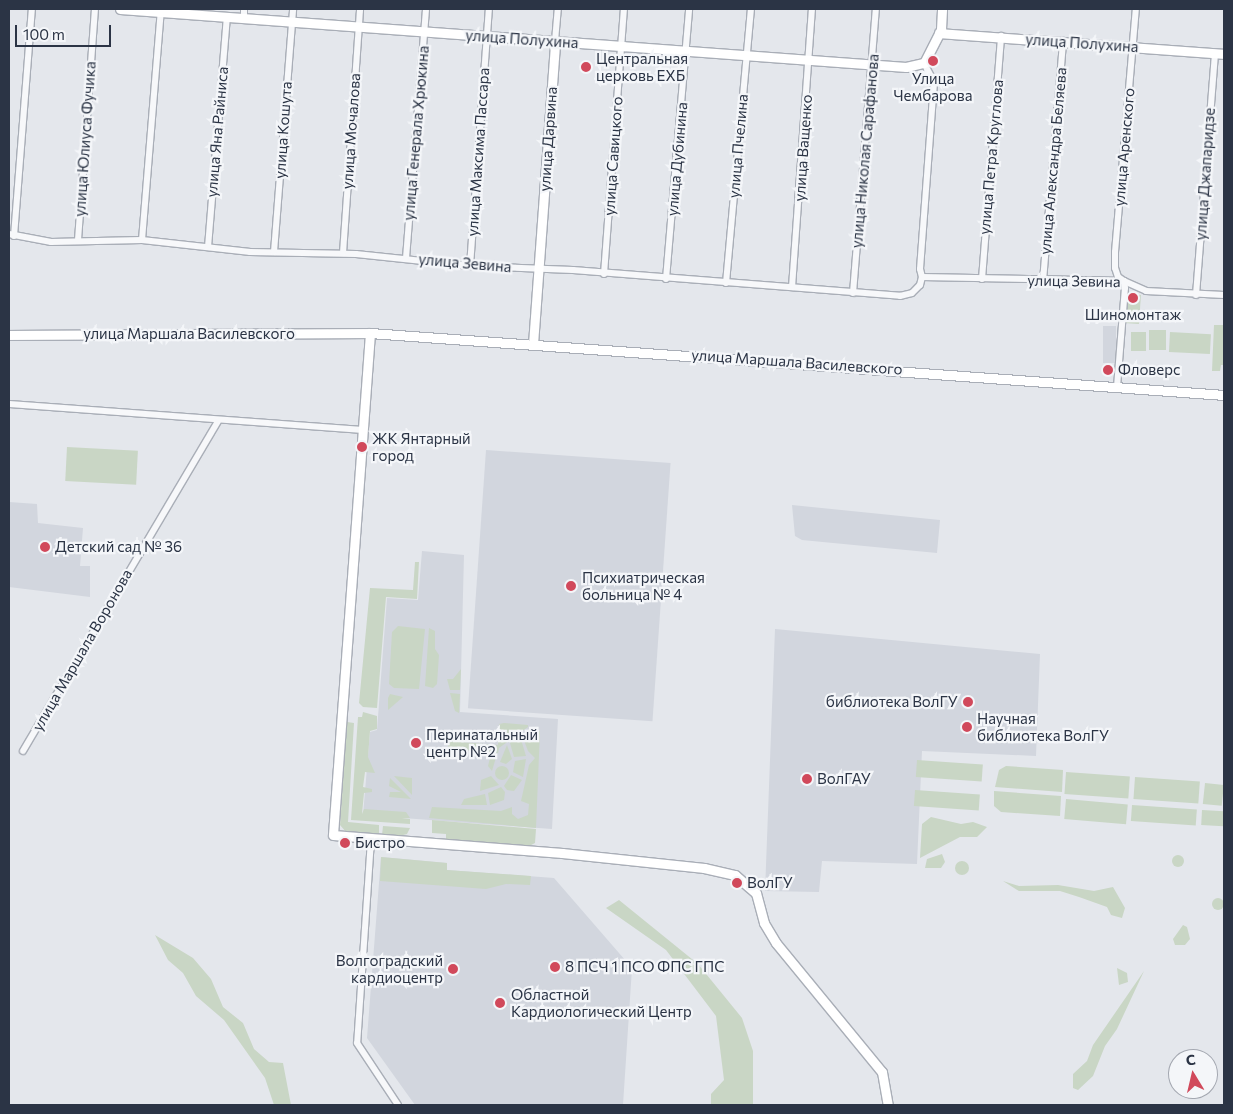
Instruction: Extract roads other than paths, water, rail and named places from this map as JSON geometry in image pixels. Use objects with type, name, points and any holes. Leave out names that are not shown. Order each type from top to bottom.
[{"type":"main road","name":"улица Полухина","points":[[120,9],[161,10],[227,18],[906,67],[924,64]]},
{"type":"main road","points":[[924,64],[939,33],[942,9]]},
{"type":"main road","name":"улица Полухина","points":[[939,33],[1002,36],[1220,54]]},
{"type":"main road","name":"улица Дарвина","points":[[533,344],[555,41]]},
{"type":"main road","points":[[370,333],[360,430],[332,826],[333,835],[371,840],[562,853],[704,868],[735,875],[756,892],[764,923],[776,943],[882,1072],[886,1084],[888,1105]]},
{"type":"main road","name":"улица Маршала Василевского","points":[[9,335],[370,333],[1224,395]]},
{"type":"street","points":[[12,235],[32,9]]},
{"type":"street","name":"улица Юлиуса Фучика","points":[[78,240],[95,9]]},
{"type":"street","points":[[244,9],[244,19]]},
{"type":"street","name":"улица Кошута","points":[[274,252],[290,22],[293,9]]},
{"type":"street","name":"улица Мочалова","points":[[343,253],[360,9]]},
{"type":"street","name":"улица Генерала Хрюкина","points":[[406,258],[426,9]]},
{"type":"street","name":"улица Максима Пассара","points":[[470,266],[489,9]]},
{"type":"street","name":"улица Дарвина","points":[[555,41],[558,9]]},
{"type":"street","name":"улица Савицкого","points":[[604,274],[624,9]]},
{"type":"street","name":"улица Дубинина","points":[[666,278],[690,9]]},
{"type":"street","name":"улица Пчелина","points":[[726,283],[751,9]]},
{"type":"street","name":"улица Ващенко","points":[[792,287],[812,9]]},
{"type":"street","name":"улица Николая Сарафанова","points":[[853,293],[876,9]]},
{"type":"street","name":"улица Аренского","points":[[1124,281],[1118,277],[1115,252],[1136,9]]},
{"type":"street","points":[[142,240],[161,10]]},
{"type":"street","name":"улица Яна Райниса","points":[[208,247],[227,18]]},
{"type":"street","name":"улица Петра Круглова","points":[[982,278],[1002,36]]},
{"type":"street","name":"улица Александра Беляева","points":[[1043,281],[1063,41]]},
{"type":"street","name":"улица Джапаридзе","points":[[1196,295],[1220,54]]},
{"type":"street","points":[[922,277],[920,269],[934,82],[924,64]]},
{"type":"street","name":"улица Зевина","points":[[12,235],[51,242],[142,240],[274,252],[343,253],[470,266],[538,268],[900,296],[912,293],[922,277],[1043,281],[1124,281],[1146,291],[1224,295]]},
{"type":"street","points":[[1117,387],[1124,281]]},
{"type":"street","points":[[9,404],[218,421],[360,430]]},
{"type":"street","name":"улица Маршала Воронова","points":[[23,751],[218,421]]},
{"type":"street","points":[[371,840],[357,1043],[398,1105]]},
{"type":"place","name":"Улица Чембарова","points":[[933,61]]},
{"type":"place","name":"Центральная церковь ЕХБ","points":[[586,67]]},
{"type":"place","name":"Шиномонтаж","points":[[1133,298]]},
{"type":"place","name":"Фловерс","points":[[1108,370]]},
{"type":"place","name":"ЖК Янтарный город","points":[[362,447]]},
{"type":"place","name":"Детский сад № 36","points":[[45,547]]},
{"type":"place","name":"Психиатрическая больница № 4","points":[[571,586]]},
{"type":"place","name":"библиотека ВолГУ","points":[[968,702]]},
{"type":"place","name":"Научная библиотека ВолГУ","points":[[967,727]]},
{"type":"place","name":"Перинатальный центр №2","points":[[416,743]]},
{"type":"place","name":"ВолГАУ","points":[[807,779]]},
{"type":"place","name":"Бистро","points":[[345,843]]},
{"type":"place","name":"ВолГУ","points":[[737,883]]},
{"type":"place","name":"8 ПСЧ 1 ПСО ФПС ГПС","points":[[555,967]]},
{"type":"place","name":"Волгоградский кардиоцентр","points":[[453,969]]},
{"type":"place","name":"Областной Кардиологический Центр","points":[[500,1003]]}]
